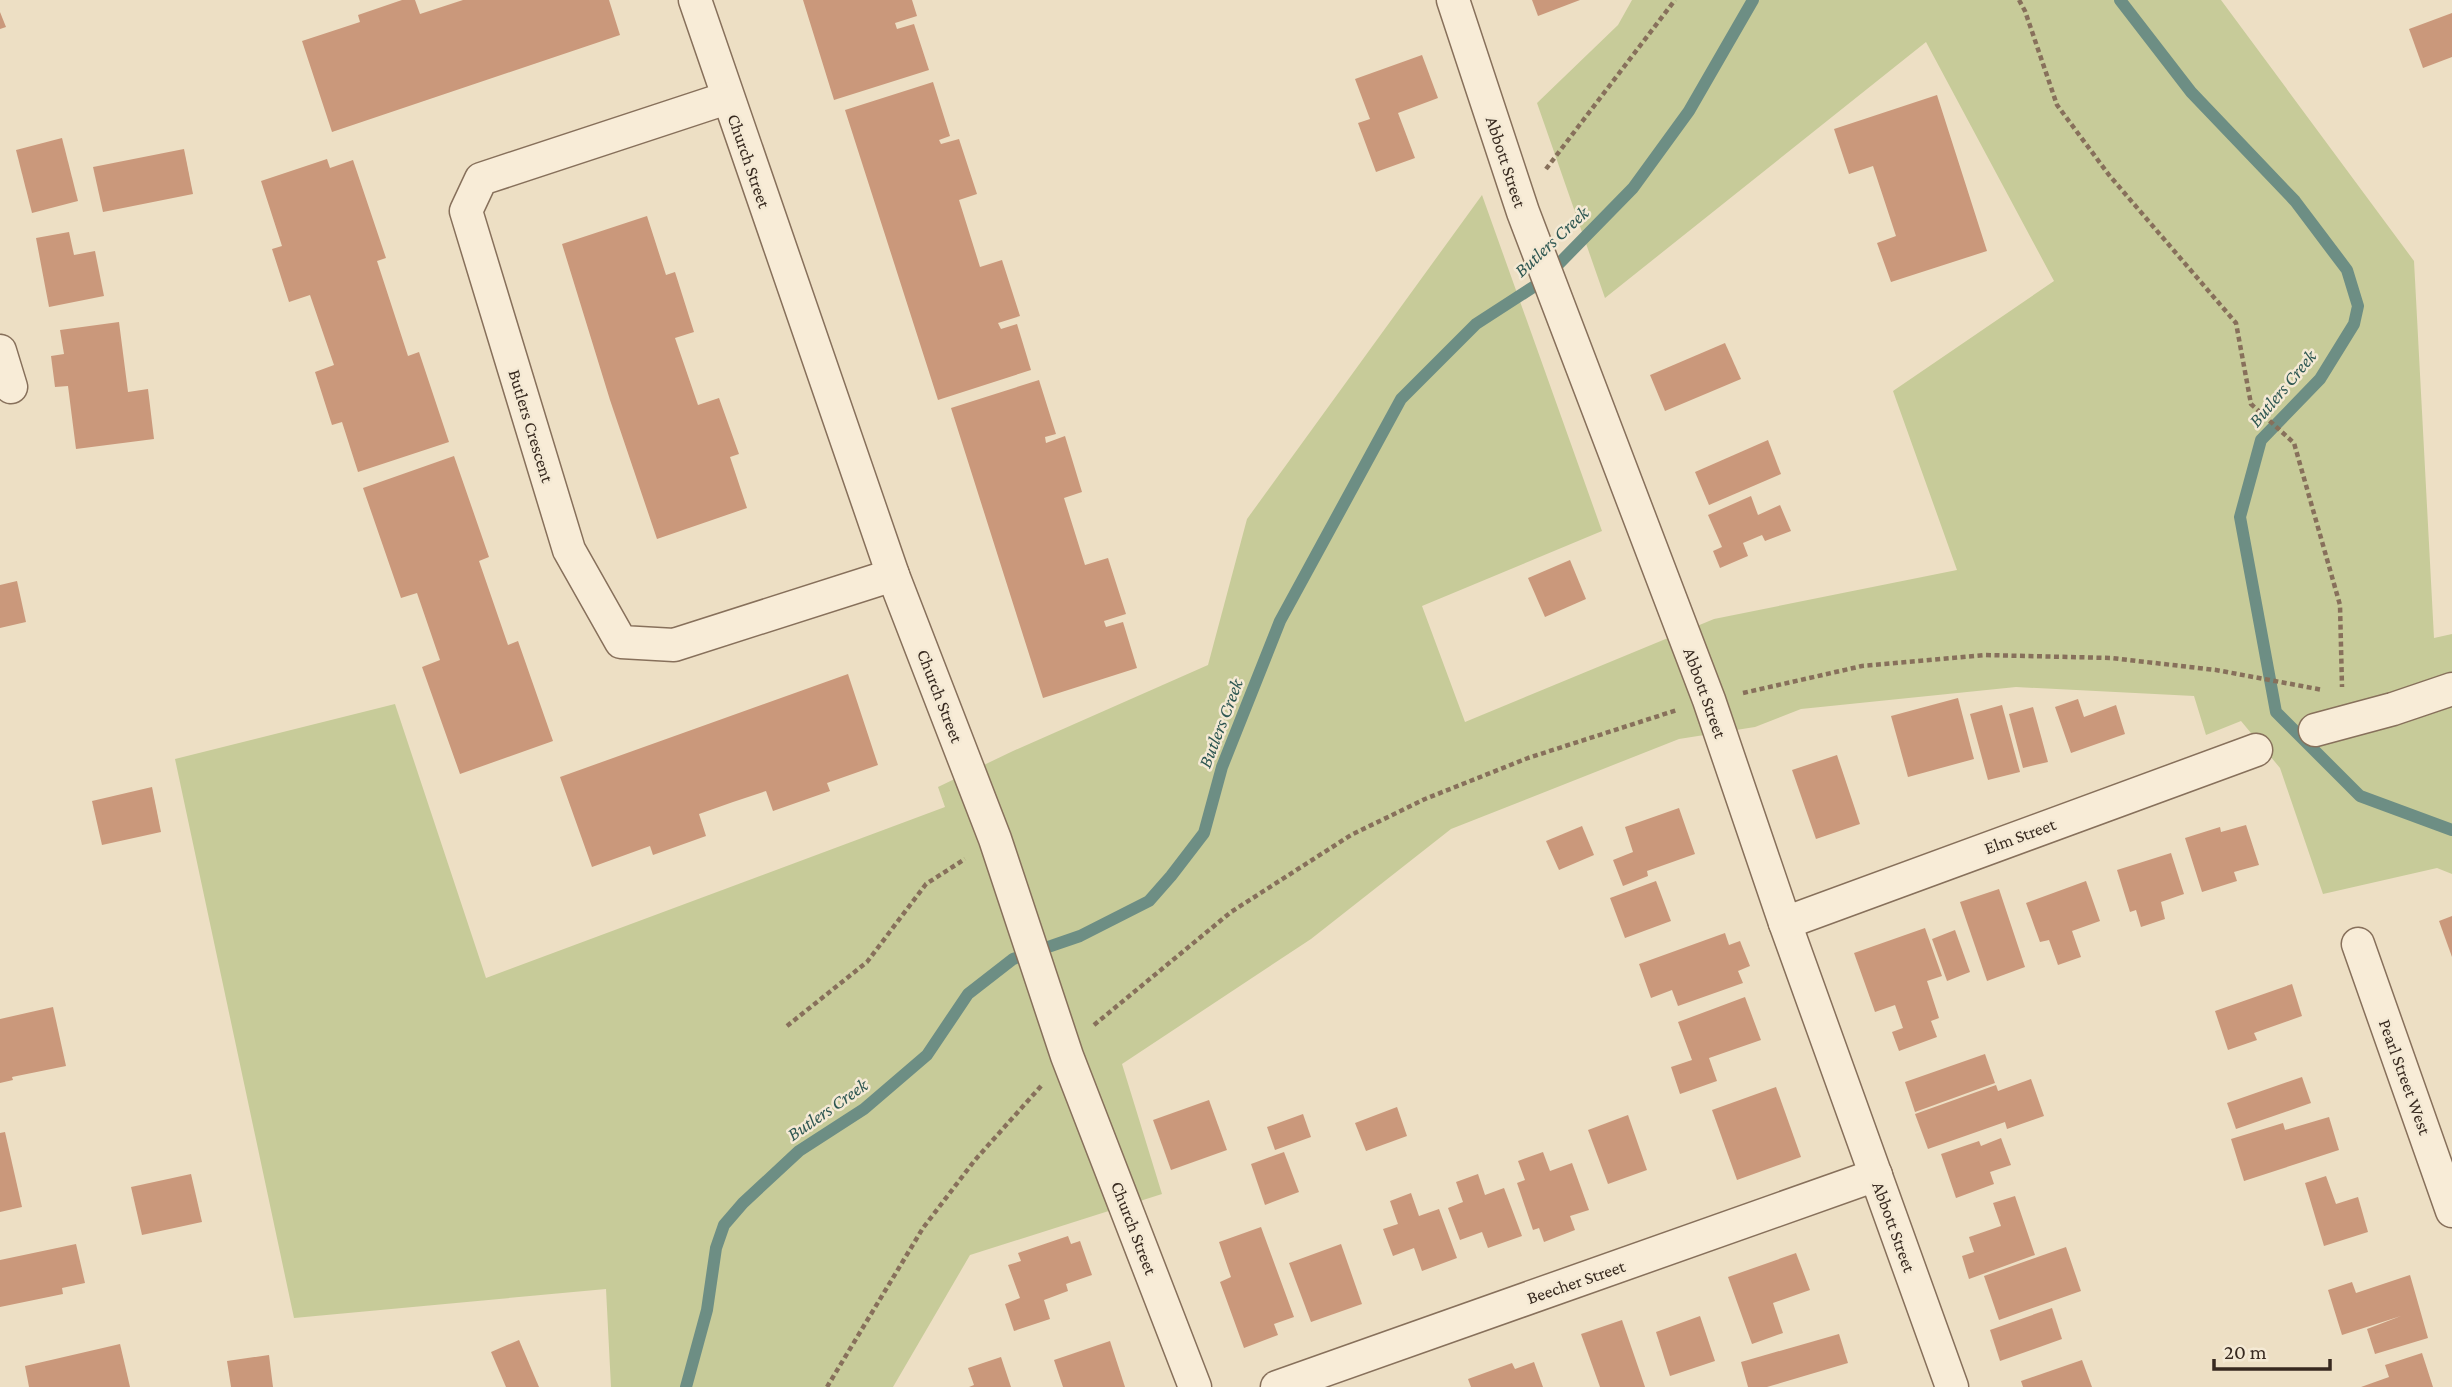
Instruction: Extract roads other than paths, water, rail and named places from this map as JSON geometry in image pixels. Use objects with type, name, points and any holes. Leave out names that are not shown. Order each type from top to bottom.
[{"type":"street","name":"Church Street","points":[[695,0],[893,575],[995,839],[1067,1056],[1195,1387]]},
{"type":"street","name":"Abbott Street","points":[[1453,0],[1521,208],[1709,700],[1785,923],[1952,1387]]},
{"type":"street","name":"Butlers Crescent","points":[[727,98],[481,179],[466,211],[569,550],[621,642],[674,645],[893,575]]},
{"type":"street","points":[[0,351],[11,387]]},
{"type":"street","points":[[2315,730],[2452,690]]},
{"type":"street","name":"Elm Street","points":[[1785,923],[2256,750]]},
{"type":"street","name":"Pearl Street West","points":[[2358,944],[2452,1210]]},
{"type":"street","name":"Beecher Street","points":[[1277,1387],[1876,1175]]},
{"type":"waterway","name":"Butlers Creek","points":[[686,1387],[707,1310],[716,1248],[724,1225],[743,1203],[799,1151],[864,1109],[927,1055],[968,994],[1013,959],[1080,936],[1149,901],[1171,876],[1204,833],[1222,767],[1280,621],[1401,399],[1476,324],[1541,282],[1633,188],[1689,111],[1753,0]]},
{"type":"waterway","name":"Butlers Creek","points":[[2120,0],[2191,92],[2295,201],[2347,270],[2358,306],[2354,324],[2320,379],[2261,440],[2240,517],[2276,712],[2360,796],[2452,830]]}]
